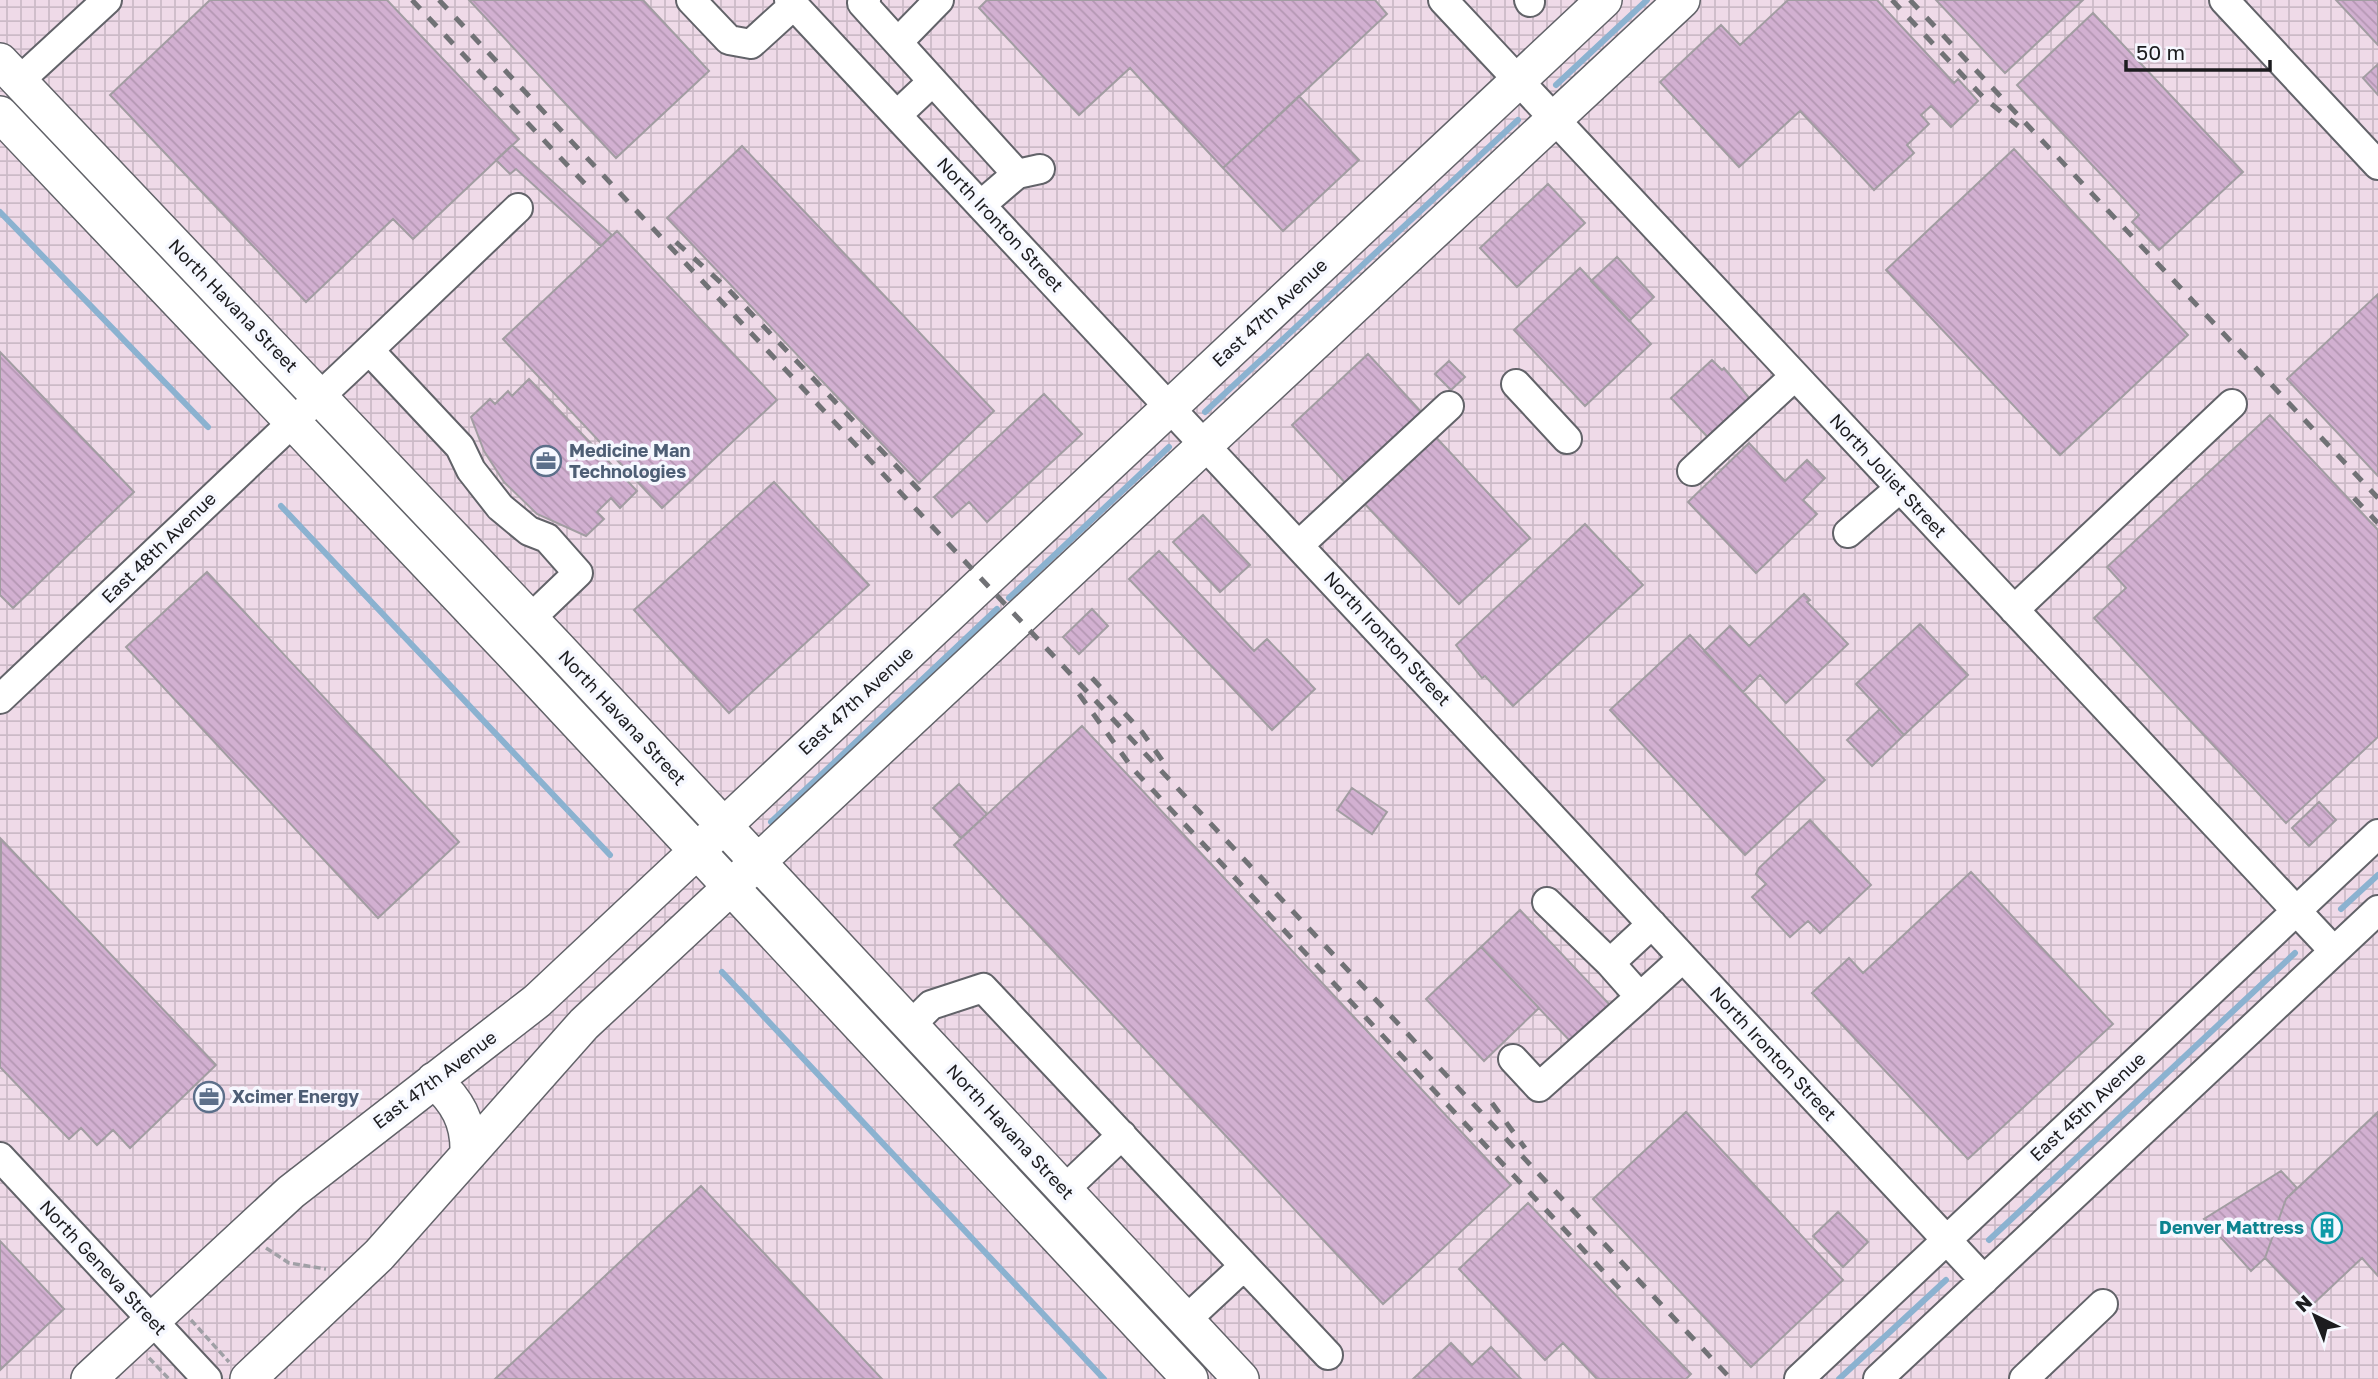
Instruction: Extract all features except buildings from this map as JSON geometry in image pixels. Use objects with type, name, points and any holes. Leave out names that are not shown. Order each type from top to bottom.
[{"type":"main road","name":"East 47th Avenue","points":[[89,1379],[147,1335],[290,1192],[537,1001],[1604,0]]},
{"type":"main road","points":[[242,1374],[370,1264],[577,1031],[1682,0]]},
{"type":"main road","name":"North Havana Street","points":[[10,71],[530,619],[1241,1379]]},
{"type":"main road","name":"North Havana Street","points":[[0,114],[1190,1379]]},
{"type":"main road","points":[[434,1080],[461,1112],[467,1133],[468,1153]]},
{"type":"street","points":[[10,71],[107,0]]},
{"type":"street","points":[[691,0],[729,40],[751,44],[791,3]]},
{"type":"street","points":[[866,0],[862,3],[932,82],[1028,172],[982,204]]},
{"type":"street","points":[[898,42],[939,0]]},
{"type":"street","name":"North Joliet Street","points":[[1443,0],[2334,951]]},
{"type":"street","points":[[2224,0],[2378,165]]},
{"type":"street","name":"North Ironton Street","points":[[791,3],[982,204],[1984,1280]]},
{"type":"street","points":[[897,116],[932,82]]},
{"type":"street","name":"East 48th Avenue","points":[[0,699],[518,208]]},
{"type":"street","points":[[369,350],[460,447],[471,470],[500,506],[529,531],[547,538],[578,573],[530,619]]},
{"type":"street","points":[[1692,471],[1795,376]]},
{"type":"street","points":[[1516,384],[1567,439]]},
{"type":"street","points":[[2014,610],[2232,404]]},
{"type":"street","points":[[1299,545],[1448,406]]},
{"type":"street","points":[[1848,533],[1899,488]]},
{"type":"street","name":"East 45th Avenue","points":[[1799,1379],[2378,834]]},
{"type":"street","points":[[1547,902],[1640,997]]},
{"type":"street","points":[[1878,1379],[2378,910]]},
{"type":"street","points":[[1609,963],[1652,924]]},
{"type":"street","points":[[1513,1059],[1539,1087],[1684,958]]},
{"type":"street","points":[[910,1026],[932,1005],[983,988],[1328,1355]]},
{"type":"street","points":[[1064,1190],[1122,1135]]},
{"type":"street","name":"North Geneva Street","points":[[0,1157],[147,1335],[207,1379]]},
{"type":"street","points":[[1186,1320],[1244,1266]]},
{"type":"street","points":[[2024,1379],[2103,1304]]},
{"type":"path","points":[[262,1244],[277,1258],[296,1264],[317,1266],[331,1273]]},
{"type":"path","points":[[191,1321],[242,1374]]},
{"type":"path","points":[[147,1335],[169,1379]]},
{"type":"shaded area","points":[[0,0],[2378,0],[2378,1379],[0,1379]]},
{"type":"waterway","points":[[1556,85],[1647,0]]},
{"type":"waterway","points":[[1205,412],[1518,120]]},
{"type":"waterway","points":[[0,212],[208,427]]},
{"type":"waterway","points":[[1009,598],[1169,447]]},
{"type":"waterway","points":[[281,506],[610,855]]},
{"type":"waterway","points":[[771,822],[997,609]]},
{"type":"waterway","points":[[2341,909],[2378,875]]},
{"type":"waterway","points":[[1989,1240],[2295,953]]},
{"type":"waterway","points":[[722,972],[1104,1379]]},
{"type":"waterway","points":[[1839,1379],[1946,1280]]},
{"type":"railway","points":[[412,0],[586,185]]},
{"type":"railway","points":[[439,0],[1731,1379]]},
{"type":"railway","points":[[1892,0],[1983,97],[2018,126]]},
{"type":"railway","points":[[1910,0],[2378,498]]},
{"type":"railway","points":[[676,242],[729,290],[921,492]]},
{"type":"railway","points":[[2354,498],[2378,523]]},
{"type":"railway","points":[[1092,678],[1142,732],[1162,760]]},
{"type":"railway","points":[[1079,694],[1133,769],[1620,1289]]},
{"type":"railway","points":[[1492,1103],[1525,1148]]},
{"type":"place","name":"Medicine Man Technologies","points":[[546,461]]},
{"type":"place","name":"Xcimer Energy","points":[[209,1097]]},
{"type":"place","name":"Denver Mattress","points":[[2327,1228]]}]
